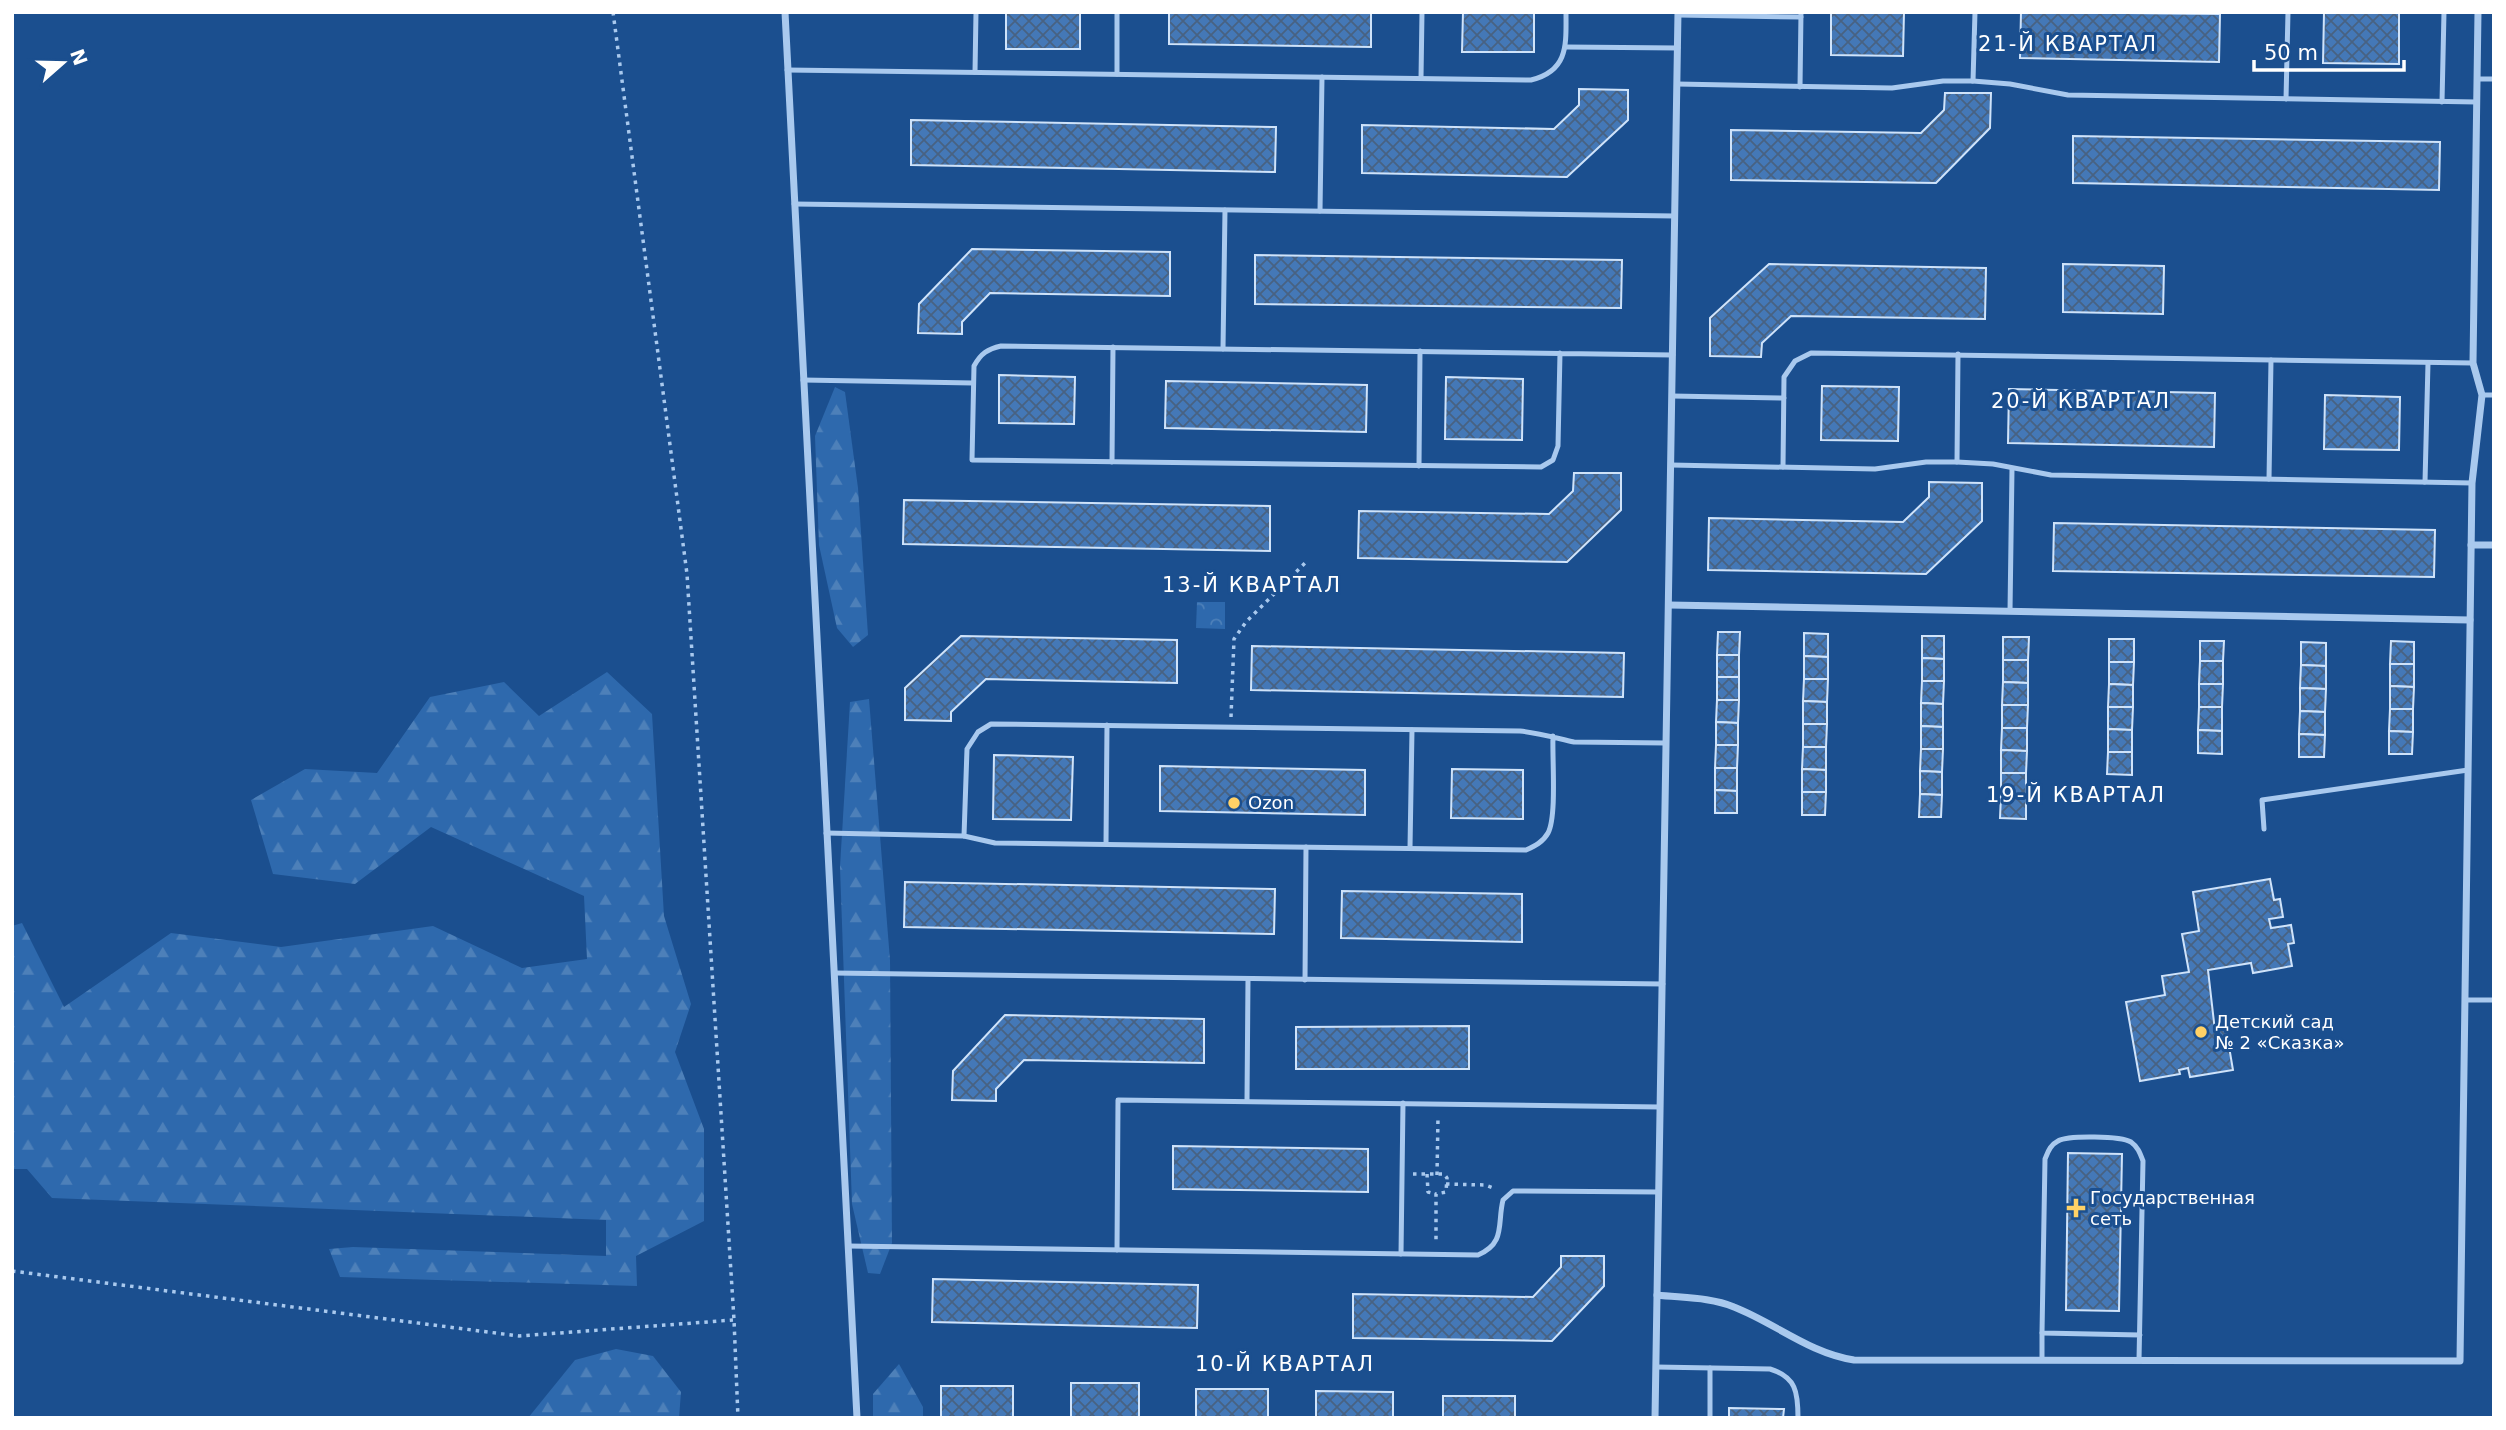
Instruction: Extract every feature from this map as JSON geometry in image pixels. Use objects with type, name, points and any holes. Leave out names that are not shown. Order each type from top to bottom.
[{"type":"street","points":[[785,12],[857,1418]]},
{"type":"street","points":[[1657,1295],[1709,1301],[1733,1307],[1819,1352],[1854,1360],[2460,1361],[2472,483],[2482,395],[2473,363],[2478,12]]},
{"type":"street","points":[[1656,1418],[1678,13]]},
{"type":"street","points":[[2471,545],[2494,545]]},
{"type":"street","points":[[1668,605],[2470,620]]},
{"type":"lane","points":[[975,72],[976,12]]},
{"type":"lane","points":[[1117,12],[1117,74]]},
{"type":"lane","points":[[1421,78],[1422,12]]},
{"type":"lane","points":[[787,70],[1531,80],[1542,77],[1559,63],[1566,47],[1566,12]]},
{"type":"lane","points":[[1973,81],[1975,12]]},
{"type":"lane","points":[[2286,99],[2288,12]]},
{"type":"lane","points":[[2442,102],[2444,12]]},
{"type":"lane","points":[[1678,13],[1801,15],[1800,87]]},
{"type":"lane","points":[[1566,47],[1678,48]]},
{"type":"lane","points":[[1320,211],[1322,77]]},
{"type":"lane","points":[[2477,79],[2494,79]]},
{"type":"lane","points":[[1677,84],[1892,88],[1943,81],[1973,81],[2010,84],[2068,95],[2477,102]]},
{"type":"lane","points":[[794,204],[1675,216]]},
{"type":"lane","points":[[1223,348],[1225,210]]},
{"type":"lane","points":[[1559,353],[1558,446],[1556,454],[1547,465],[1541,467],[972,460],[974,366],[988,349],[1002,346],[1223,348],[1559,353],[1673,355]]},
{"type":"lane","points":[[1112,462],[1113,347]]},
{"type":"lane","points":[[1419,466],[1420,351]]},
{"type":"lane","points":[[1783,467],[1784,377],[1796,361],[1811,353],[2473,363]]},
{"type":"lane","points":[[1957,462],[1958,354]]},
{"type":"lane","points":[[2269,480],[2271,360]]},
{"type":"lane","points":[[2426,482],[2428,363]]},
{"type":"lane","points":[[803,380],[973,383]]},
{"type":"lane","points":[[2482,395],[2494,395]]},
{"type":"lane","points":[[1672,396],[1784,398]]},
{"type":"lane","points":[[1671,465],[1886,469],[1926,462],[1957,462],[1993,464],[2051,475],[2472,483]]},
{"type":"lane","points":[[2010,611],[2012,469]]},
{"type":"lane","points":[[964,836],[965,759],[970,742],[978,732],[991,724],[1520,731],[1574,742],[1666,743]]},
{"type":"lane","points":[[1106,844],[1107,725]]},
{"type":"lane","points":[[1410,848],[1412,730]]},
{"type":"lane","points":[[827,833],[964,836],[989,842],[1526,850],[1541,841],[1552,820],[1553,736]]},
{"type":"lane","points":[[2264,829],[2262,800],[2468,770]]},
{"type":"lane","points":[[1305,979],[1306,847]]},
{"type":"lane","points":[[834,973],[1662,984]]},
{"type":"lane","points":[[1247,1101],[1248,979]]},
{"type":"lane","points":[[2465,999],[2494,1000]]},
{"type":"lane","points":[[1116,1250],[1118,1100],[1660,1107]]},
{"type":"lane","points":[[1401,1254],[1403,1104]]},
{"type":"lane","points":[[2042,1360],[2045,1159],[2056,1142],[2067,1138],[2121,1138],[2136,1147],[2143,1161],[2139,1360]]},
{"type":"lane","points":[[848,1246],[1478,1255],[1487,1251],[1498,1238],[1500,1210],[1508,1194],[1520,1190],[1659,1192]]},
{"type":"lane","points":[[2042,1333],[2140,1335]]},
{"type":"lane","points":[[1656,1367],[1770,1369],[1780,1372],[1794,1386],[1798,1400],[1798,1418]]},
{"type":"lane","points":[[1710,1368],[1710,1418]]},
{"type":"path","points":[[613,12],[687,574],[738,1418]]},
{"type":"path","points":[[1231,727],[1234,639],[1246,622],[1306,562]]},
{"type":"path","points":[[1437,1175],[1438,1104]]},
{"type":"path","points":[[1402,1174],[1427,1174],[1445,1176],[1445,1193],[1428,1192],[1427,1174]]},
{"type":"path","points":[[1446,1184],[1485,1185],[1508,1194]]},
{"type":"path","points":[[1436,1194],[1436,1254]]},
{"type":"path","points":[[12,1271],[519,1336],[734,1320]]},
{"type":"green space","points":[[835,387],[845,392],[858,488],[868,635],[853,647],[837,628],[819,545],[815,436]]},
{"type":"green space","points":[[1197,602],[1225,602],[1225,629],[1196,628]]},
{"type":"green space","points":[[607,672],[652,714],[664,916],[691,1004],[675,1052],[704,1129],[704,1221],[636,1256],[637,1286],[340,1277],[329,1249],[353,1247],[606,1256],[606,1220],[52,1198],[27,1169],[12,1169],[12,926],[22,923],[64,1007],[171,933],[281,947],[433,926],[522,968],[587,959],[584,896],[431,827],[355,884],[273,874],[251,800],[305,769],[377,773],[430,697],[504,682],[539,716]]},
{"type":"green space","points":[[869,699],[890,960],[892,1243],[880,1274],[868,1273],[852,1204],[840,867],[850,702]]},
{"type":"green space","points":[[616,1349],[653,1356],[681,1392],[679,1418],[528,1418],[575,1360]]},
{"type":"green space","points":[[899,1364],[923,1407],[923,1418],[873,1418],[873,1394]]},
{"type":"building","points":[[1006,12],[1080,12],[1080,49],[1006,49]]},
{"type":"building","points":[[1169,12],[1371,12],[1371,47],[1169,44]]},
{"type":"building","points":[[1463,12],[1534,12],[1534,52],[1462,52]]},
{"type":"building","points":[[1831,12],[1904,12],[1903,56],[1831,55]]},
{"type":"building","points":[[2021,12],[2220,14],[2219,62],[2020,58]]},
{"type":"building","points":[[2324,12],[2399,12],[2399,64],[2323,63]]},
{"type":"building","points":[[1579,89],[1628,90],[1628,120],[1567,177],[1362,173],[1362,125],[1554,129],[1579,105]]},
{"type":"building","points":[[1945,93],[1991,93],[1990,128],[1936,183],[1731,180],[1731,130],[1921,133],[1944,110]]},
{"type":"building","points":[[911,120],[1276,127],[1275,172],[911,165]]},
{"type":"building","points":[[2073,136],[2440,142],[2439,190],[2073,183]]},
{"type":"building","points":[[972,249],[1170,252],[1170,296],[990,293],[962,322],[962,334],[918,333],[919,304]]},
{"type":"building","points":[[1255,255],[1622,260],[1621,308],[1255,304]]},
{"type":"building","points":[[1769,264],[1986,268],[1985,319],[1791,316],[1762,343],[1761,357],[1710,356],[1710,318]]},
{"type":"building","points":[[2063,264],[2164,266],[2163,314],[2063,312]]},
{"type":"building","points":[[999,375],[1075,377],[1074,424],[999,423]]},
{"type":"building","points":[[1446,377],[1523,379],[1522,440],[1445,439]]},
{"type":"building","points":[[1166,381],[1367,385],[1366,432],[1165,428]]},
{"type":"building","points":[[1822,386],[1899,387],[1898,441],[1821,440]]},
{"type":"building","points":[[2009,389],[2215,393],[2214,447],[2008,443]]},
{"type":"building","points":[[2325,395],[2400,397],[2399,450],[2324,449]]},
{"type":"building","points":[[1574,473],[1621,473],[1621,510],[1567,562],[1358,558],[1359,511],[1549,514],[1573,491]]},
{"type":"building","points":[[1929,482],[1982,483],[1982,521],[1926,574],[1708,570],[1709,518],[1903,522],[1929,497]]},
{"type":"building","points":[[904,500],[1270,506],[1270,551],[903,544]]},
{"type":"building","points":[[2054,523],[2435,530],[2434,577],[2053,571]]},
{"type":"building","points":[[1718,632],[1740,632],[1739,655],[1717,655]]},
{"type":"building","points":[[1804,633],[1828,634],[1828,657],[1804,656]]},
{"type":"building","points":[[961,636],[1177,640],[1177,683],[986,679],[951,712],[951,721],[905,720],[905,688]]},
{"type":"building","points":[[1922,636],[1944,636],[1944,659],[1922,658]]},
{"type":"building","points":[[2003,637],[2029,637],[2028,660],[2003,660]]},
{"type":"building","points":[[2109,639],[2134,639],[2134,662],[2109,662]]},
{"type":"building","points":[[2200,641],[2224,641],[2223,661],[2200,661]]},
{"type":"building","points":[[2391,641],[2414,642],[2414,664],[2390,664]]},
{"type":"building","points":[[2301,642],[2326,643],[2326,666],[2301,665]]},
{"type":"building","points":[[1252,646],[1624,653],[1623,697],[1251,690]]},
{"type":"building","points":[[1717,655],[1739,655],[1739,677],[1717,677]]},
{"type":"building","points":[[1804,656],[1828,657],[1828,679],[1804,679]]},
{"type":"building","points":[[1922,658],[1944,659],[1944,681],[1922,681]]},
{"type":"building","points":[[2003,660],[2028,660],[2028,683],[2003,682]]},
{"type":"building","points":[[2200,661],[2223,661],[2223,684],[2199,684]]},
{"type":"building","points":[[2109,662],[2134,662],[2133,685],[2109,684]]},
{"type":"building","points":[[2390,664],[2414,664],[2414,687],[2390,686]]},
{"type":"building","points":[[2301,665],[2326,666],[2326,689],[2300,688]]},
{"type":"building","points":[[1717,677],[1739,677],[1739,700],[1717,700]]},
{"type":"building","points":[[1804,679],[1828,679],[1827,702],[1803,701]]},
{"type":"building","points":[[1922,681],[1944,681],[1943,704],[1921,703]]},
{"type":"building","points":[[2003,682],[2028,683],[2028,705],[2002,705]]},
{"type":"building","points":[[2109,684],[2133,685],[2133,707],[2108,707]]},
{"type":"building","points":[[2199,684],[2223,684],[2222,707],[2199,707]]},
{"type":"building","points":[[2390,686],[2414,687],[2413,709],[2390,709]]},
{"type":"building","points":[[2300,688],[2326,689],[2325,712],[2300,711]]},
{"type":"building","points":[[1717,700],[1739,700],[1738,723],[1716,722]]},
{"type":"building","points":[[1803,701],[1827,702],[1827,724],[1803,724]]},
{"type":"building","points":[[1921,703],[1943,704],[1943,727],[1921,726]]},
{"type":"building","points":[[2002,705],[2028,705],[2027,728],[2002,728]]},
{"type":"building","points":[[2108,707],[2133,707],[2132,730],[2108,729]]},
{"type":"building","points":[[2199,707],[2222,707],[2222,731],[2198,730]]},
{"type":"building","points":[[2390,709],[2413,709],[2413,732],[2389,731]]},
{"type":"building","points":[[2300,711],[2325,712],[2325,735],[2299,734]]},
{"type":"building","points":[[1716,722],[1738,723],[1738,745],[1716,745]]},
{"type":"building","points":[[1803,724],[1827,724],[1826,747],[1803,747]]},
{"type":"building","points":[[1921,726],[1943,727],[1943,749],[1921,749]]},
{"type":"building","points":[[2002,728],[2027,728],[2027,751],[2001,750]]},
{"type":"building","points":[[2108,729],[2132,730],[2132,752],[2108,752]]},
{"type":"building","points":[[2198,730],[2222,731],[2222,754],[2198,753]]},
{"type":"building","points":[[2389,731],[2413,732],[2412,754],[2389,754]]},
{"type":"building","points":[[2299,734],[2325,735],[2324,757],[2299,757]]},
{"type":"building","points":[[1716,745],[1738,745],[1737,768],[1715,768]]},
{"type":"building","points":[[1803,747],[1826,747],[1826,770],[1802,769]]},
{"type":"building","points":[[1921,749],[1943,749],[1942,772],[1920,771]]},
{"type":"building","points":[[2001,750],[2027,751],[2026,773],[2001,773]]},
{"type":"building","points":[[2108,752],[2132,752],[2132,775],[2107,774]]},
{"type":"building","points":[[994,755],[1073,757],[1071,820],[993,819]]},
{"type":"building","points":[[1160,766],[1365,770],[1365,815],[1160,811]]},
{"type":"building","points":[[1715,768],[1737,768],[1737,791],[1715,790]]},
{"type":"building","points":[[1452,769],[1523,770],[1523,819],[1451,818]]},
{"type":"building","points":[[1802,769],[1826,770],[1826,792],[1802,792]]},
{"type":"building","points":[[1920,771],[1942,772],[1942,795],[1920,794]]},
{"type":"building","points":[[2001,773],[2026,773],[2026,796],[2001,796]]},
{"type":"building","points":[[1715,790],[1737,791],[1737,813],[1715,813]]},
{"type":"building","points":[[1802,792],[1826,792],[1825,815],[1802,815]]},
{"type":"building","points":[[1920,794],[1942,795],[1941,817],[1919,817]]},
{"type":"building","points":[[2001,796],[2026,796],[2026,819],[2000,818]]},
{"type":"building","points":[[2270,879],[2274,900],[2280,899],[2283,917],[2269,919],[2271,928],[2291,925],[2294,943],[2288,944],[2292,966],[2253,973],[2251,963],[2208,970],[2215,1031],[2226,1029],[2233,1070],[2190,1077],[2188,1068],[2179,1070],[2180,1074],[2140,1081],[2126,1002],[2165,995],[2162,976],[2189,972],[2182,934],[2199,931],[2193,892]]},
{"type":"building","points":[[905,882],[1275,889],[1274,934],[904,927]]},
{"type":"building","points":[[1342,891],[1522,894],[1522,942],[1341,938]]},
{"type":"building","points":[[1005,1015],[1204,1019],[1204,1063],[1024,1060],[996,1089],[996,1101],[952,1100],[953,1071]]},
{"type":"building","points":[[1469,1026],[1469,1069],[1296,1069],[1296,1027]]},
{"type":"building","points":[[1173,1146],[1368,1149],[1368,1192],[1173,1189]]},
{"type":"building","points":[[2068,1153],[2122,1154],[2119,1311],[2066,1310]]},
{"type":"building","points":[[1561,1256],[1604,1256],[1604,1286],[1552,1341],[1353,1338],[1353,1294],[1533,1297],[1561,1267]]},
{"type":"building","points":[[933,1279],[1198,1285],[1197,1328],[932,1322]]},
{"type":"building","points":[[1071,1383],[1139,1383],[1139,1418],[1071,1418]]},
{"type":"building","points":[[941,1386],[1013,1386],[1013,1418],[941,1418]]},
{"type":"building","points":[[1196,1389],[1268,1389],[1268,1418],[1196,1418]]},
{"type":"building","points":[[1316,1391],[1393,1392],[1393,1418],[1316,1418]]},
{"type":"building","points":[[1443,1396],[1515,1396],[1515,1418],[1443,1418]]},
{"type":"building","points":[[1729,1408],[1784,1409],[1783,1418],[1729,1418]]},
{"type":"place","name":"Ozon","points":[[1234,803]]},
{"type":"place","name":"Детский сад № 2 «Сказка»","points":[[2201,1032]]},
{"type":"place","name":"Государственная сеть","points":[[2076,1208]]},
{"type":"district","name":"21-Й КВАРТАЛ","points":[[2068,44]]},
{"type":"district","name":"20-Й КВАРТАЛ","points":[[2081,401]]},
{"type":"district","name":"13-Й КВАРТАЛ","points":[[1252,585]]},
{"type":"district","name":"19-Й КВАРТАЛ","points":[[2076,795]]},
{"type":"district","name":"10-Й КВАРТАЛ","points":[[1285,1364]]}]
